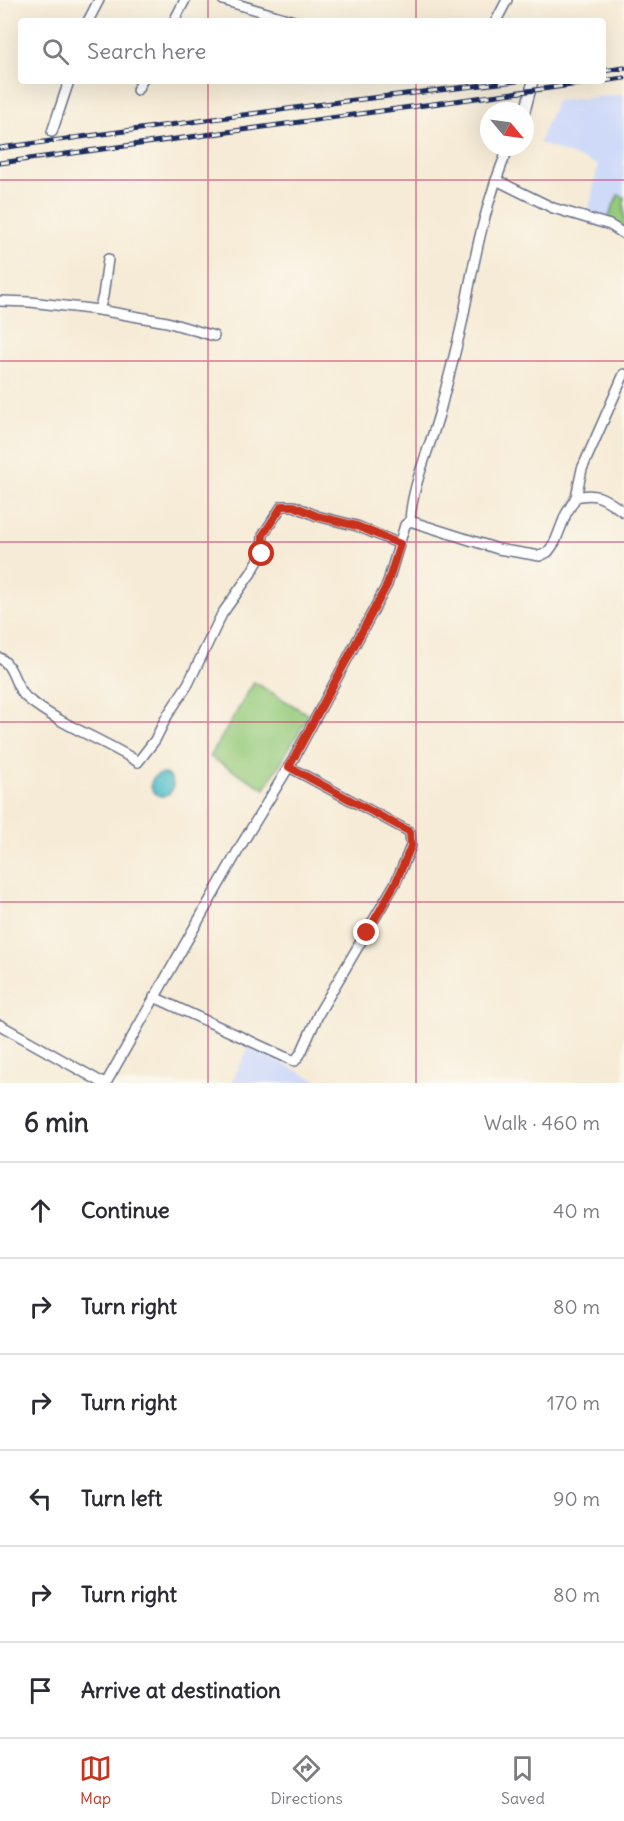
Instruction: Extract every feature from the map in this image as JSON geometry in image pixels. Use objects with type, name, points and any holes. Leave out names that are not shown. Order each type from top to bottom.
[{"type":"street","points":[[90,18],[99,0]]},
{"type":"street","points":[[176,18],[185,0]]},
{"type":"street","points":[[223,0],[284,18]]},
{"type":"street","points":[[498,18],[507,0]]},
{"type":"street","points":[[52,132],[68,84]]},
{"type":"street","points":[[527,102],[532,84]]},
{"type":"street","points":[[0,1025],[104,1083],[243,842],[289,767],[387,585],[402,532],[410,521],[411,502],[434,433],[461,325],[478,240],[505,156]]},
{"type":"street","points":[[496,180],[553,208],[610,225],[624,234]]},
{"type":"street","points":[[99,310],[108,259]]},
{"type":"street","points":[[0,301],[99,310],[167,322],[214,336]]},
{"type":"street","points":[[410,521],[498,549],[540,556],[548,552],[576,497],[582,469],[624,374]]},
{"type":"street","points":[[576,497],[590,493],[624,512]]},
{"type":"street","points":[[0,657],[10,667],[17,686],[26,697],[78,731],[138,762],[155,740],[167,716],[188,684],[222,614],[262,554],[263,535],[282,506],[294,506],[317,516],[357,526],[400,544]]},
{"type":"street","points":[[154,997],[295,1061],[302,1053],[319,1012],[396,882],[411,846],[410,832],[289,767]]},
{"type":"shaded area","points":[[624,94],[624,228],[588,214],[598,165],[539,143],[556,101]]},
{"type":"shaded area","points":[[249,1047],[322,1083],[231,1083]]},
{"type":"green space","points":[[618,195],[624,197],[624,228],[607,221]]},
{"type":"green space","points":[[254,682],[309,715],[265,789],[210,757]]},
{"type":"water","points":[[158,774],[166,774],[173,781],[173,789],[166,796],[158,796],[151,789],[151,781]]},
{"type":"railway","points":[[606,71],[624,68]]},
{"type":"railway","points":[[606,81],[624,78]]},
{"type":"railway","points":[[0,148],[346,101],[491,84]]},
{"type":"railway","points":[[0,163],[579,84]]},
{"type":"route","points":[[262,554],[263,535],[282,506],[294,506],[317,516],[357,526],[400,544],[387,585],[289,767],[410,832],[411,846],[396,882],[367,933]]}]
